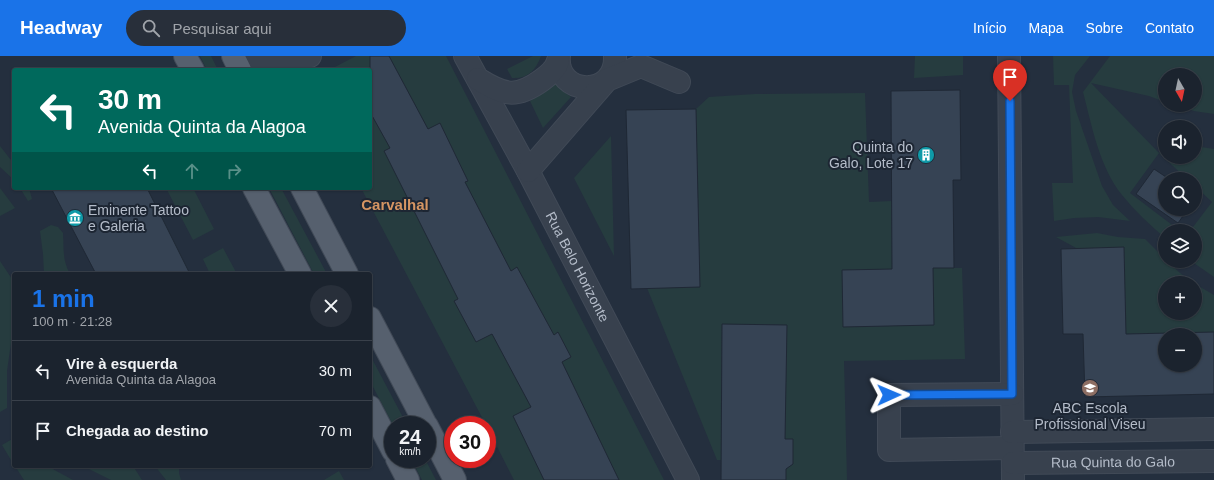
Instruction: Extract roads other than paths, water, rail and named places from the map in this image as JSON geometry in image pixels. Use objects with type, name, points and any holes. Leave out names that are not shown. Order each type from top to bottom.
[{"type":"main road","points":[[185,56],[192,68]]},
{"type":"main road","points":[[233,56],[239,68]]},
{"type":"main road","points":[[255,190],[299,272]]},
{"type":"main road","points":[[303,190],[346,272]]},
{"type":"main road","points":[[372,322],[422,416]]},
{"type":"main road","points":[[372,411],[384,434]]},
{"type":"main road","points":[[436,443],[455,480]]},
{"type":"main road","points":[[402,468],[408,480]]},
{"type":"street","points":[[248,56],[288,63],[310,56]]},
{"type":"street","points":[[305,68],[317,56]]},
{"type":"street","name":"Rua Belo Horizonte","points":[[465,56],[528,171],[688,480]]},
{"type":"street","points":[[609,79],[613,71],[615,56]]},
{"type":"street","points":[[528,171],[609,79],[623,67],[626,56]]},
{"type":"street","points":[[1009,56],[1013,456]]},
{"type":"street","points":[[478,79],[496,90],[504,92],[513,93],[526,90],[546,77],[556,67],[558,59]]},
{"type":"street","points":[[558,59],[560,71],[565,78],[573,84],[582,87],[598,85],[640,66],[679,82]]},
{"type":"street","points":[[1012,394],[889,395],[889,450],[1013,456],[1214,429]]},
{"type":"street","name":"Rua Quinta do Galo","points":[[1013,456],[1214,461]]},
{"type":"place","name":"Quinta do Galo, Lote 17","points":[[926,155]]},
{"type":"place","name":"Eminente Tattoo e Galeria","points":[[75,218]]},
{"type":"place","name":"ABC Escola Profissional Viseu","points":[[1090,388]]},
{"type":"district","name":"Carvalhal","points":[[395,204]]}]
